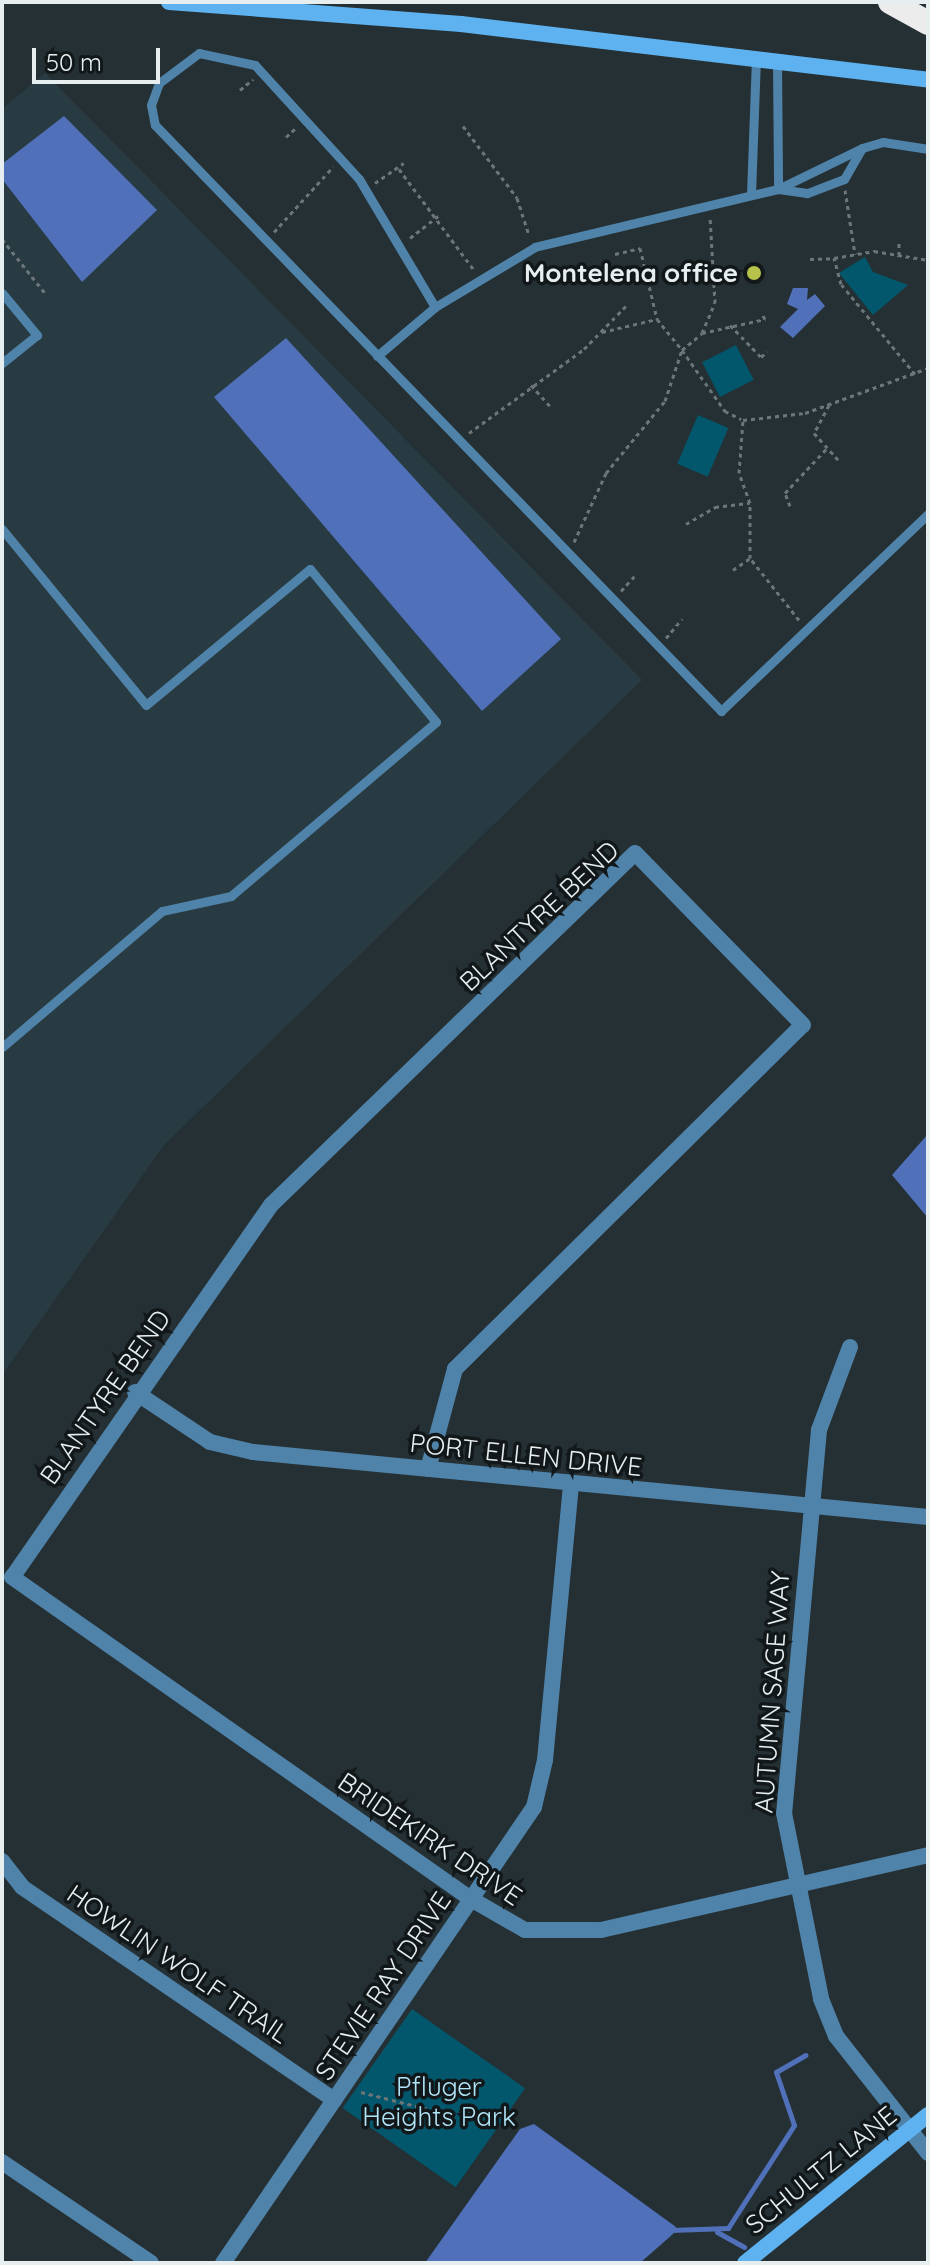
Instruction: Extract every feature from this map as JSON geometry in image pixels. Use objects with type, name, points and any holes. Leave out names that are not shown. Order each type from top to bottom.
[{"type":"highway","points":[[890,2],[928,23]]},
{"type":"highway","points":[[899,2],[928,8]]},
{"type":"main road","points":[[169,2],[461,24],[928,80]]},
{"type":"main road","name":"SCHULTZ LANE","points":[[745,2263],[928,2115]]},
{"type":"street","name":"BLANTYRE BEND","points":[[12,1577],[135,1392],[271,1205],[635,853],[803,1025],[455,1369],[428,1469]]},
{"type":"street","name":"AUTUMN SAGE WAY","points":[[850,1347],[819,1430],[784,1813],[836,2036],[928,2153]]},
{"type":"street","name":"PORT ELLEN DRIVE","points":[[135,1392],[210,1442],[428,1469],[928,1517]]},
{"type":"street","name":"STEVIE RAY DRIVE","points":[[223,2263],[534,1807],[541,1784],[571,1483]]},
{"type":"street","name":"BRIDEKIRK DRIVE","points":[[12,1577],[505,1922],[549,1933],[601,1930],[928,1855]]},
{"type":"street","name":"HOWLIN WOLF TRAIL","points":[[2,1861],[22,1887],[334,2100]]},
{"type":"street","points":[[2,2162],[151,2263]]},
{"type":"lane","points":[[435,307],[365,189],[255,65],[199,53],[167,74],[151,105],[155,125],[721,711],[928,514]]},
{"type":"lane","points":[[751,194],[756,59]]},
{"type":"lane","points":[[777,62],[778,189]]},
{"type":"lane","points":[[377,356],[435,307],[535,247],[778,189],[862,148],[883,142],[928,149]]},
{"type":"lane","points":[[778,189],[807,193],[844,179],[862,148]]},
{"type":"lane","points":[[2,293],[37,335],[2,363]]},
{"type":"lane","points":[[2,529],[146,705],[310,569],[436,722],[231,896],[162,911],[2,1047]]},
{"type":"path","points":[[463,126],[517,198],[535,247]]},
{"type":"path","points":[[266,240],[342,160]]},
{"type":"path","points":[[365,189],[404,163]]},
{"type":"path","points":[[399,169],[434,223],[456,241],[480,281]]},
{"type":"path","points":[[844,179],[855,254]]},
{"type":"path","points":[[702,333],[715,303],[708,207]]},
{"type":"path","points":[[398,245],[434,223],[438,216]]},
{"type":"path","points":[[2,239],[45,293]]},
{"type":"path","points":[[899,241],[899,255]]},
{"type":"path","points":[[615,254],[640,248],[657,319],[725,411],[743,420],[763,422],[829,405],[928,368]]},
{"type":"path","points":[[810,259],[855,254],[899,255],[928,260]]},
{"type":"path","points":[[834,258],[841,284],[915,374]]},
{"type":"path","points":[[460,440],[601,332],[626,306]]},
{"type":"path","points":[[565,550],[583,532],[606,473],[665,401],[682,350],[702,333],[765,319],[762,314]]},
{"type":"path","points":[[601,332],[657,319]]},
{"type":"path","points":[[730,325],[761,357],[767,352]]},
{"type":"path","points":[[531,385],[550,406]]},
{"type":"path","points":[[829,405],[814,433],[838,460]]},
{"type":"path","points":[[743,420],[739,473],[750,503],[750,558],[807,629]]},
{"type":"path","points":[[790,506],[785,493],[828,447]]},
{"type":"path","points":[[686,524],[715,507],[750,503]]},
{"type":"path","points":[[733,570],[750,558]]},
{"type":"path","points":[[614,600],[637,573]]},
{"type":"path","points":[[658,646],[682,619]]},
{"type":"path","points":[[361,2092],[455,2116]]},
{"type":"shaded area","points":[[45,73],[642,680],[164,1145],[2,1375],[2,109]]},
{"type":"green space","points":[[865,257],[873,272],[908,285],[873,315],[839,273]]},
{"type":"green space","points":[[736,345],[754,380],[720,397],[702,362]]},
{"type":"green space","points":[[698,415],[728,428],[708,477],[677,464]]},
{"type":"green space","name":"Pfluger Heights Park","points":[[412,2009],[525,2088],[456,2187],[343,2108]]},
{"type":"water","points":[[64,116],[157,210],[82,282],[2,179],[2,164]]},
{"type":"water","points":[[793,288],[808,288],[807,300],[815,294],[825,306],[793,338],[780,327],[798,309],[787,304]]},
{"type":"water","points":[[286,338],[561,639],[482,711],[214,397]]},
{"type":"water","points":[[928,1134],[928,1218],[892,1175]]},
{"type":"water","points":[[534,2124],[676,2227],[673,2234],[640,2263],[425,2263],[520,2129]]},
{"type":"waterway","points":[[671,2230],[728,2228],[794,2125],[776,2072],[805,2055]]},
{"type":"waterway","points":[[717,2232],[744,2247]]},
{"type":"place","name":"Montelena office","points":[[754,273]]}]
